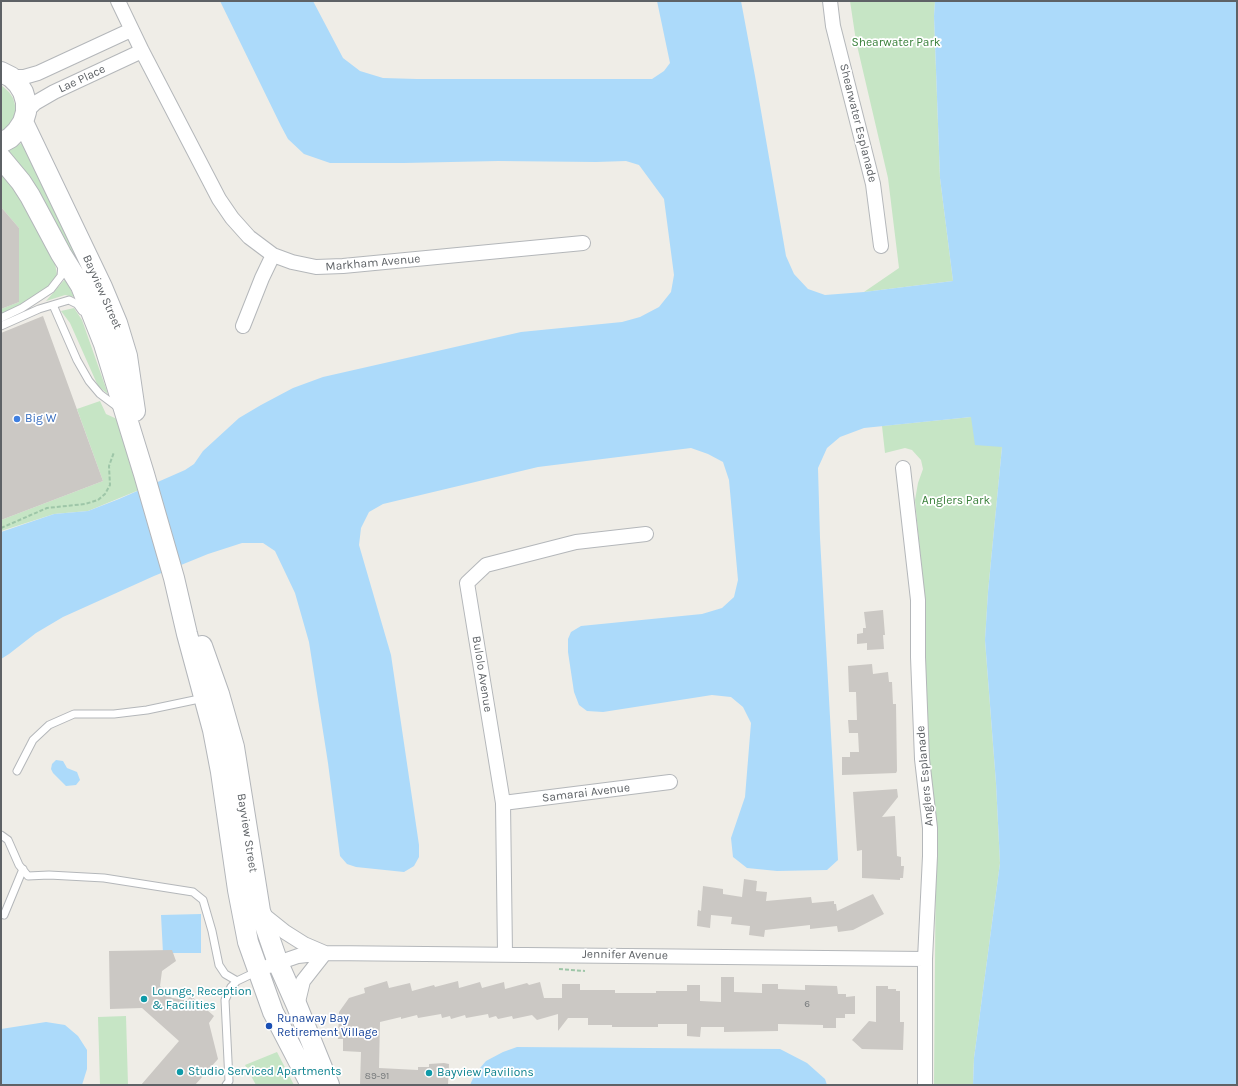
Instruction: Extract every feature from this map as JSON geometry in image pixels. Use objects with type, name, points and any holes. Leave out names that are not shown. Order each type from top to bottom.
[{"type":"main road","name":"Bayview Street","points":[[6,75],[18,84],[23,92],[26,102],[24,117],[118,323],[127,356],[144,474]]},
{"type":"main road","points":[[1,143],[10,138],[17,131],[24,117]]},
{"type":"main road","name":"Bayview Street","points":[[1,158],[22,182],[39,210],[61,254],[81,286],[104,344],[174,578],[196,630],[212,696],[221,772],[248,942],[273,1012],[329,1085]]},
{"type":"main road","name":"Bayview Street","points":[[212,696],[234,747],[260,911],[278,963],[297,1006],[312,1085]]},
{"type":"street","name":"Markham Avenue","points":[[118,1],[131,30],[219,199],[232,218],[249,237],[274,255],[292,262],[316,267],[343,266],[583,243]]},
{"type":"street","name":"Shearwater Esplanade","points":[[830,1],[833,26],[873,184],[881,246]]},
{"type":"street","name":"Lae Place","points":[[6,75],[24,77],[38,73],[131,30]]},
{"type":"street","name":"Lae Place","points":[[24,117],[35,103],[50,94],[142,51]]},
{"type":"street","points":[[243,326],[262,278],[274,255]]},
{"type":"street","name":"Anglers Esplanade","points":[[903,468],[918,600],[918,657],[922,759],[930,828],[925,959],[925,1085]]},
{"type":"street","name":"Bulolo Avenue","points":[[505,954],[503,803],[467,583],[486,565],[576,542],[646,534]]},
{"type":"street","name":"Samarai Avenue","points":[[503,803],[670,782]]},
{"type":"street","name":"Jennifer Avenue","points":[[260,911],[285,932],[304,944],[325,953]]},
{"type":"street","points":[[297,1006],[303,981],[325,953]]},
{"type":"street","name":"Jennifer Avenue","points":[[258,971],[298,956],[325,953],[925,959]]},
{"type":"lane","points":[[1,318],[22,308],[51,289],[61,276],[61,254]]},
{"type":"lane","points":[[1,326],[39,309],[69,300],[73,301],[80,307],[85,317]]},
{"type":"lane","points":[[53,305],[77,360],[86,376],[100,394],[116,406]]},
{"type":"lane","points":[[111,392],[121,424],[138,454]]},
{"type":"lane","points":[[17,771],[33,740],[49,725],[74,714],[114,714],[147,710],[212,696]]},
{"type":"lane","points":[[1,835],[8,840],[19,865],[28,876],[49,875],[104,878],[192,892],[203,900],[212,931],[219,965],[225,974],[237,981]]},
{"type":"lane","points":[[4,915],[23,869]]},
{"type":"lane","points":[[226,1085],[229,1081],[225,1000],[228,993],[237,981],[258,971]]},
{"type":"path","points":[[1,528],[47,508],[84,504],[98,500],[105,494],[110,485],[109,466],[114,452]]},
{"type":"path","points":[[554,969],[585,971]]},
{"type":"green space","name":"Shearwater Park","points":[[850,1],[935,1],[934,16],[940,178],[953,281],[864,292],[899,268],[888,178],[856,41]]},
{"type":"green space","points":[[1,85],[13,98],[15,112],[9,125],[1,132]]},
{"type":"green space","points":[[23,142],[99,292],[107,338],[5,153]]},
{"type":"green space","points":[[1,167],[14,181],[54,258],[57,274],[45,290],[1,317],[1,309],[19,302],[19,228],[1,207]]},
{"type":"green space","points":[[66,278],[74,297],[65,295],[46,301]]},
{"type":"green space","points":[[74,308],[82,320],[108,394],[98,386],[70,323],[61,311]]},
{"type":"green space","points":[[100,401],[106,414],[117,419],[139,490],[88,511],[54,514],[1,531],[1,520],[103,481],[77,409]]},
{"type":"green space","name":"Anglers Park","points":[[971,417],[1002,447],[988,592],[985,640],[996,783],[1000,863],[974,1058],[973,1085],[934,1085],[936,841],[924,724],[926,614],[915,500],[918,483],[923,469],[921,460],[912,450],[905,448],[885,453],[882,426]]},
{"type":"green space","points":[[126,1016],[128,1085],[100,1085],[98,1017]]},
{"type":"green space","points":[[277,1052],[294,1085],[256,1085],[245,1065]]},
{"type":"water","points":[[220,1],[313,1],[343,58],[360,71],[383,78],[652,79],[664,71],[670,63],[657,1],[741,1],[786,256],[794,274],[808,289],[825,295],[864,292],[953,281],[940,178],[934,16],[935,1],[1237,1],[1237,1085],[973,1085],[974,1058],[1000,863],[996,783],[985,640],[988,592],[1002,447],[975,445],[971,417],[864,428],[840,437],[827,448],[818,468],[820,538],[838,860],[827,870],[777,871],[747,868],[733,857],[731,838],[745,797],[751,723],[743,707],[731,697],[712,695],[603,712],[587,711],[579,705],[574,692],[568,652],[568,639],[571,632],[581,626],[702,614],[722,608],[734,597],[738,580],[729,480],[723,462],[708,454],[691,448],[538,467],[383,504],[369,512],[361,528],[359,545],[391,655],[419,845],[419,857],[414,866],[404,872],[356,867],[347,864],[340,856],[328,763],[309,642],[295,593],[275,551],[263,543],[242,543],[208,554],[154,576],[63,617],[36,633],[1,659],[1,532],[54,514],[88,511],[185,470],[194,464],[203,451],[239,418],[293,388],[323,377],[521,332],[622,322],[640,317],[659,307],[671,292],[674,275],[664,199],[639,165],[626,161],[330,163],[304,154],[288,139]]},
{"type":"water","points":[[56,760],[63,761],[67,768],[77,772],[80,780],[76,785],[66,786],[53,773],[51,769],[52,764]]},
{"type":"water","points":[[201,914],[201,953],[163,953],[161,915]]},
{"type":"water","points":[[46,1022],[65,1025],[78,1036],[87,1050],[87,1069],[82,1085],[1,1085],[1,1029]]},
{"type":"water","points":[[517,1047],[780,1049],[807,1063],[825,1079],[827,1085],[470,1085],[475,1074],[486,1061],[503,1052]]},
{"type":"building","points":[[1,207],[19,228],[19,302],[1,309]]},
{"type":"building","points":[[43,316],[103,481],[1,520],[1,333]]},
{"type":"building","points":[[883,610],[885,635],[883,635],[884,649],[867,650],[867,643],[857,644],[857,634],[863,633],[863,628],[866,628],[864,612]]},
{"type":"building","points":[[872,664],[873,674],[888,672],[889,682],[892,682],[893,704],[896,704],[897,771],[896,773],[842,775],[842,757],[850,757],[850,752],[859,752],[858,733],[849,733],[848,720],[857,720],[856,692],[849,692],[848,666]]},
{"type":"building","points":[[897,789],[898,797],[882,817],[895,816],[897,856],[901,857],[901,866],[904,866],[903,878],[900,878],[900,880],[862,878],[862,850],[857,851],[853,792]]},
{"type":"building","points":[[744,879],[757,881],[756,891],[767,892],[766,901],[811,897],[812,903],[834,901],[837,911],[873,894],[884,914],[853,930],[838,932],[837,926],[810,929],[810,925],[765,930],[764,937],[749,935],[750,926],[731,924],[732,917],[711,915],[710,928],[697,926],[698,910],[701,911],[703,886],[723,889],[723,894],[742,897]]},
{"type":"building","name":"Lounge, Reception & Facilities","points":[[172,950],[176,961],[162,971],[160,986],[172,998],[187,1000],[191,996],[214,1016],[209,1023],[218,1059],[195,1085],[141,1085],[179,1041],[142,1008],[110,1009],[109,951]]},
{"type":"building","points":[[721,977],[734,977],[734,992],[762,993],[762,984],[778,984],[778,989],[805,990],[805,985],[837,986],[838,994],[846,994],[846,997],[855,996],[855,1014],[845,1014],[845,1018],[836,1018],[836,1028],[823,1028],[823,1025],[778,1024],[778,1031],[724,1032],[724,1027],[701,1027],[700,1037],[687,1036],[687,1024],[658,1024],[658,1027],[612,1027],[612,1025],[588,1025],[588,1018],[568,1018],[558,1031],[558,1014],[537,1020],[532,1015],[513,1019],[512,1016],[498,1019],[496,1016],[489,1018],[488,1014],[466,1018],[465,1015],[451,1019],[450,1016],[442,1018],[441,1014],[418,1018],[417,1015],[380,1022],[379,1068],[418,1070],[418,1067],[429,1067],[429,1064],[449,1064],[448,1085],[360,1085],[361,1052],[343,1051],[343,1039],[338,1039],[339,1012],[349,998],[365,993],[364,988],[387,981],[389,988],[410,983],[412,991],[458,981],[459,988],[480,982],[482,988],[504,982],[505,989],[527,983],[529,985],[540,982],[544,998],[562,998],[562,984],[580,984],[580,990],[615,990],[615,993],[687,991],[687,985],[700,985],[700,1001],[721,1002]]},
{"type":"building","points":[[876,986],[888,986],[888,989],[896,989],[896,991],[900,991],[900,1022],[904,1022],[903,1050],[862,1049],[852,1040],[869,1021],[876,1022]]},
{"type":"place","name":"Big W","points":[[17,419]]},
{"type":"place","name":"Lounge, Reception & Facilities","points":[[144,999]]},
{"type":"place","name":"Runaway Bay Retirement Village","points":[[269,1026]]},
{"type":"place","name":"Studio Serviced Apartments","points":[[180,1072]]},
{"type":"place","name":"Bayview Pavilions","points":[[429,1073]]}]
